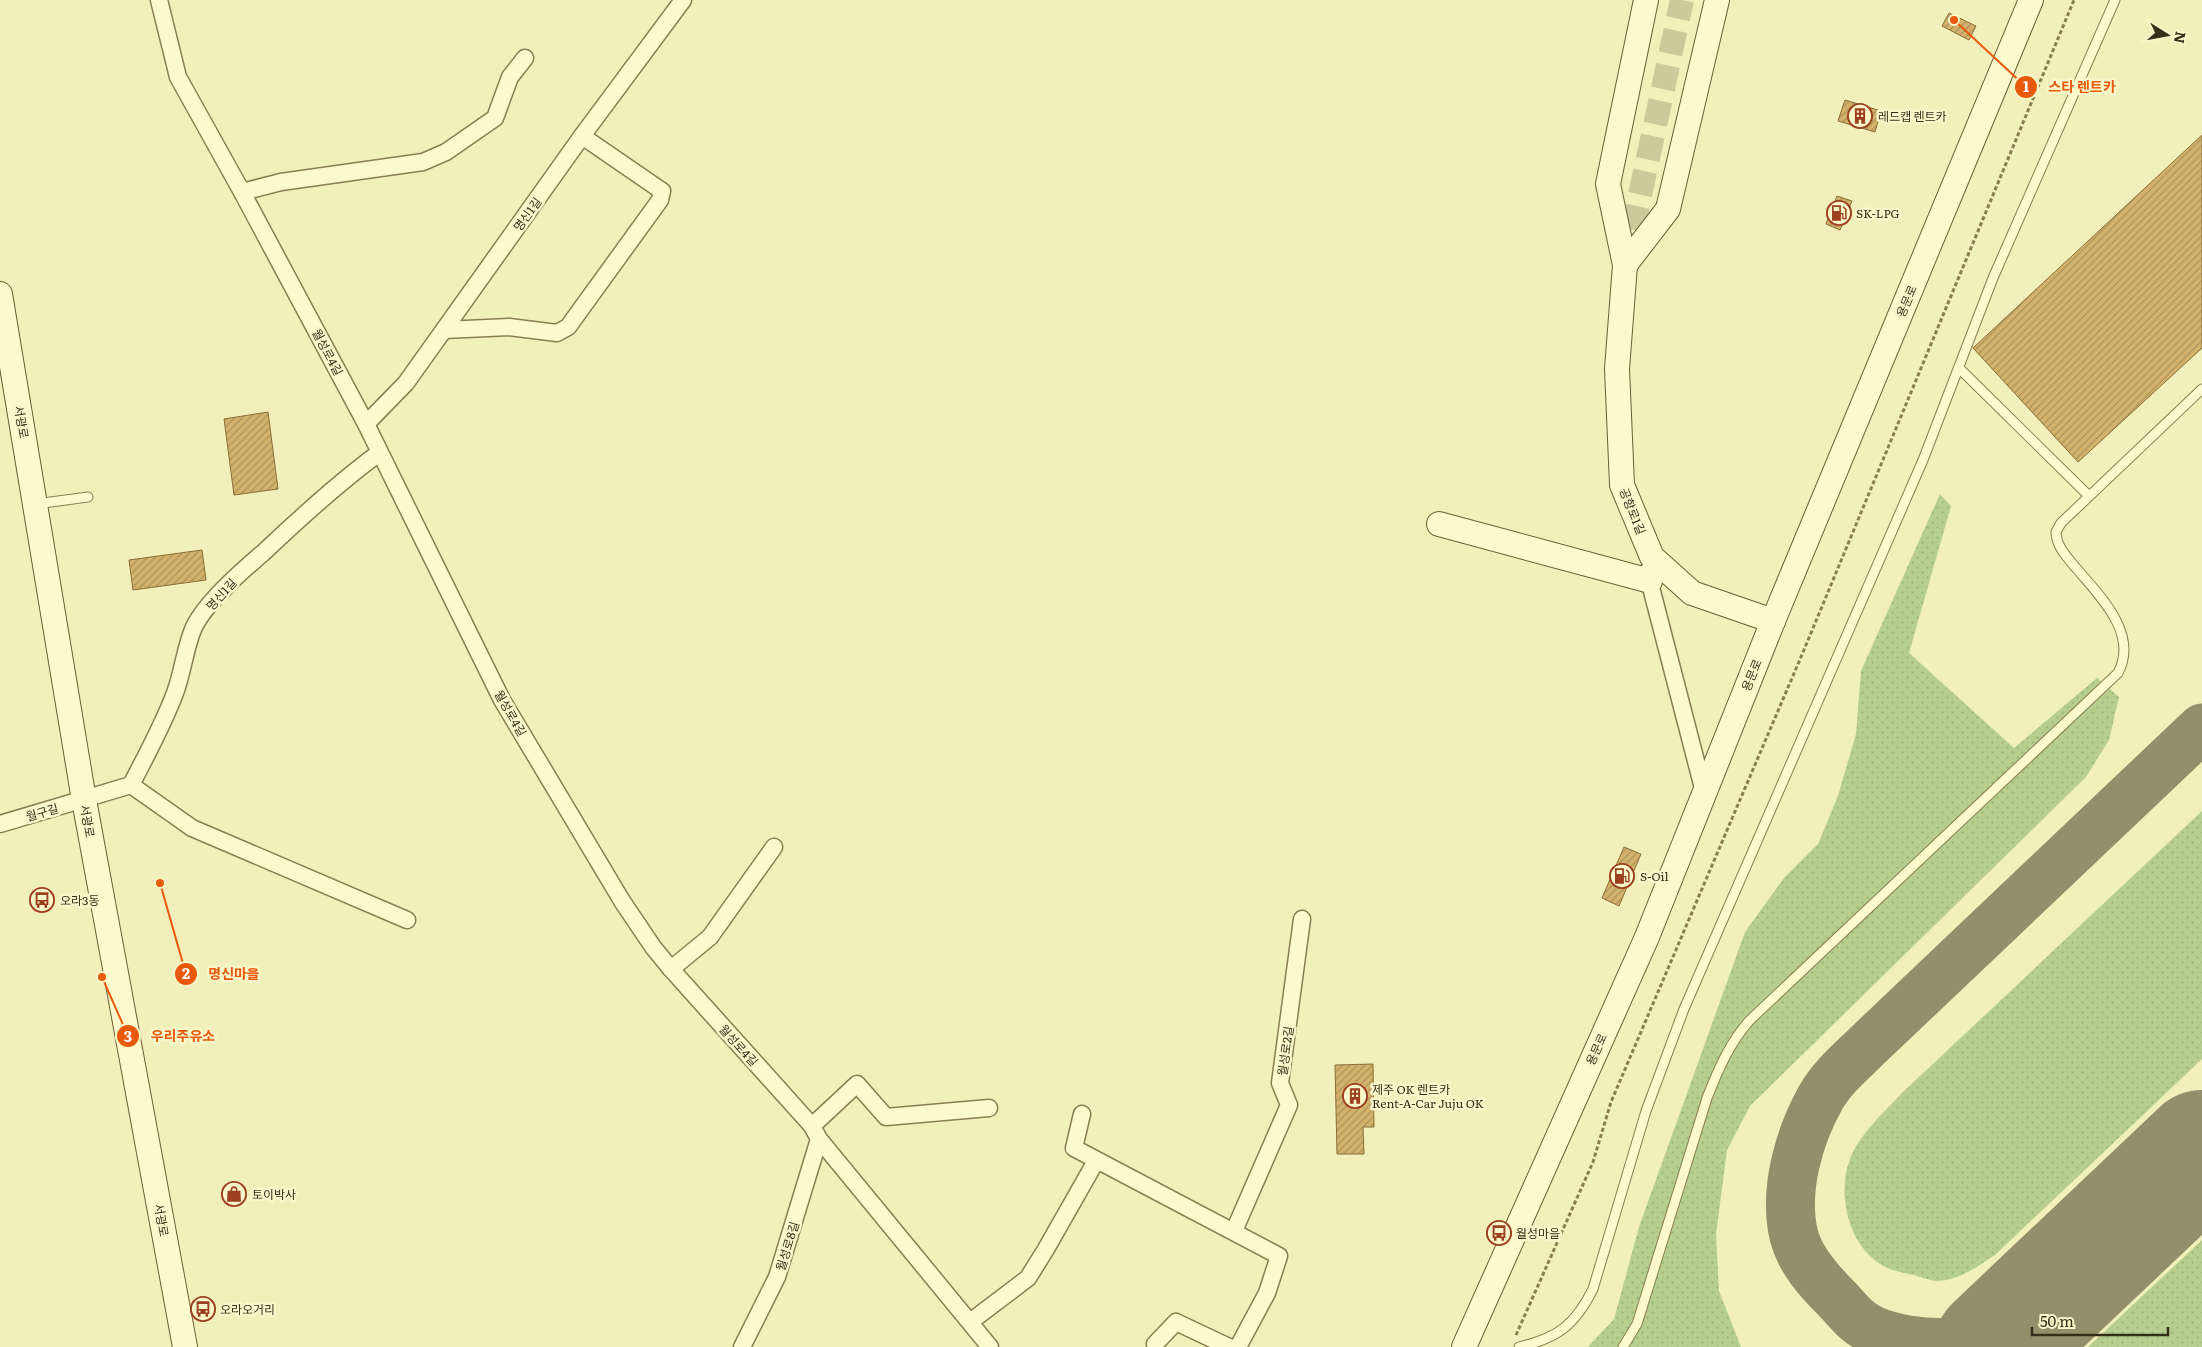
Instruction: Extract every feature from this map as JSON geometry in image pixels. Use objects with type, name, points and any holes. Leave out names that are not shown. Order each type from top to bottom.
[{"type":"street","name":"월성로4길","points":[[159,0],[178,77],[366,424],[502,700],[622,901],[653,947],[671,969],[816,1133],[990,1347]]},
{"type":"street","name":"명신1길","points":[[366,424],[406,383],[582,136],[683,0]]},
{"type":"street","name":"공항로1길","points":[[1646,0],[1608,184],[1625,266],[1617,368],[1622,485],[1652,557],[1692,593],[1773,621]]},
{"type":"street","points":[[1625,266],[1668,209],[1717,0]]},
{"type":"street","name":"용문로","points":[[1464,1347],[1647,936],[1773,621],[2031,0]]},
{"type":"street","points":[[242,192],[281,182],[423,162],[446,152],[495,118],[510,77],[526,58]]},
{"type":"street","points":[[444,330],[509,327],[557,333],[568,327],[660,200],[662,191],[582,136]]},
{"type":"street","name":"서광로","points":[[0,294],[84,800],[185,1347]]},
{"type":"street","name":"명신1길","points":[[131,785],[154,745],[175,692],[194,627],[207,608],[238,575],[300,519],[348,476],[379,453]]},
{"type":"street","points":[[1630,504],[1704,792]]},
{"type":"street","points":[[1439,524],[1650,582]]},
{"type":"street","points":[[131,785],[192,828],[407,920]]},
{"type":"street","name":"월구길","points":[[0,824],[131,785]]},
{"type":"street","points":[[671,969],[710,937],[774,847]]},
{"type":"street","name":"월성로2길","points":[[1234,1231],[1289,1105],[1280,1083],[1302,919]]},
{"type":"street","points":[[816,1133],[857,1084],[886,1117],[989,1108]]},
{"type":"street","points":[[1082,1114],[1074,1148],[1234,1231],[1278,1256],[1267,1293],[1238,1347]]},
{"type":"street","name":"월성로8길","points":[[742,1347],[777,1278],[816,1133]]},
{"type":"street","points":[[970,1322],[1028,1278],[1096,1161]]},
{"type":"street","points":[[1155,1344],[1176,1322],[1229,1347]]},
{"type":"lane","points":[[1519,1347],[1540,1342],[1559,1334],[1583,1309],[1593,1289],[1646,1111],[1684,1009],[1923,460],[1993,278],[2115,0]]},
{"type":"lane","points":[[1959,368],[2089,496]]},
{"type":"lane","points":[[1623,1347],[1637,1324],[1707,1098],[1716,1074],[1734,1039],[1749,1021],[2111,681],[2123,664],[2125,652],[2123,639],[2115,619],[2103,600],[2066,555],[2056,538],[2056,532],[2061,523],[2202,389]]},
{"type":"lane","points":[[36,504],[88,497]]},
{"type":"path","points":[[1514,1338],[1594,1162],[1611,1102],[1801,657],[2074,0]]},
{"type":"green space","points":[[1940,494],[1951,506],[1909,653],[2014,748],[2097,678],[2119,697],[2109,740],[2086,777],[1750,1106],[1727,1150],[1716,1234],[1719,1291],[1741,1347],[1588,1347],[1614,1319],[1639,1227],[1745,932],[1784,878],[1818,844],[1838,796],[1856,734],[1861,671]]},
{"type":"green space","points":[[2202,811],[2202,1059],[1995,1255],[1975,1268],[1960,1276],[1936,1281],[1888,1268],[1875,1260],[1855,1236],[1849,1221],[1846,1205],[1846,1173],[1850,1159],[1860,1141],[1902,1093]]},
{"type":"green space","points":[[2202,1240],[2202,1347],[2088,1347]]},
{"type":"building","points":[[1949,13],[1976,26],[1969,40],[1942,26]]},
{"type":"building","name":"레드캡 렌트카","points":[[1845,100],[1881,111],[1875,132],[1838,121]]},
{"type":"building","points":[[2202,135],[2202,348],[2078,462],[1973,348]]},
{"type":"building","name":"SK-LPG","points":[[1837,196],[1852,201],[1840,230],[1826,224]]},
{"type":"building","points":[[268,412],[278,489],[234,495],[224,419]]},
{"type":"building","points":[[202,550],[206,580],[133,590],[129,560]]},
{"type":"building","name":"S-Oil","points":[[1624,847],[1641,854],[1619,906],[1602,898]]},
{"type":"building","name":"제주 OK 렌트카 Rent-A-Car Juju OK","points":[[1373,1064],[1374,1127],[1363,1127],[1364,1154],[1337,1154],[1335,1065]]},
{"type":"taxiway","points":[[2021,1323],[1970,1340],[1923,1342],[1879,1333],[1857,1320],[1805,1262],[1794,1236],[1790,1201],[1795,1164],[1800,1146],[1821,1097],[1844,1068],[2202,728]]},
{"type":"runway","points":[[1995,1347],[2202,1151]]},
{"type":"tunnel","points":[[1625,265],[1682,0]]},
{"type":"place","name":"스타 렌트카","points":[[1954,20]]},
{"type":"place","name":"레드캡 렌트카","points":[[1860,116]]},
{"type":"place","name":"SK-LPG","points":[[1839,213]]},
{"type":"place","name":"S-Oil","points":[[1622,876]]},
{"type":"place","name":"명신마을","points":[[160,883]]},
{"type":"place","name":"오라3동","points":[[42,900]]},
{"type":"place","name":"우리주유소","points":[[102,977]]},
{"type":"place","name":"제주 OK 렌트카 Rent-A-Car Juju OK","points":[[1355,1096]]},
{"type":"place","name":"토이박사","points":[[234,1194]]},
{"type":"place","name":"월성마을","points":[[1499,1233]]},
{"type":"place","name":"오라오거리","points":[[203,1309]]}]
